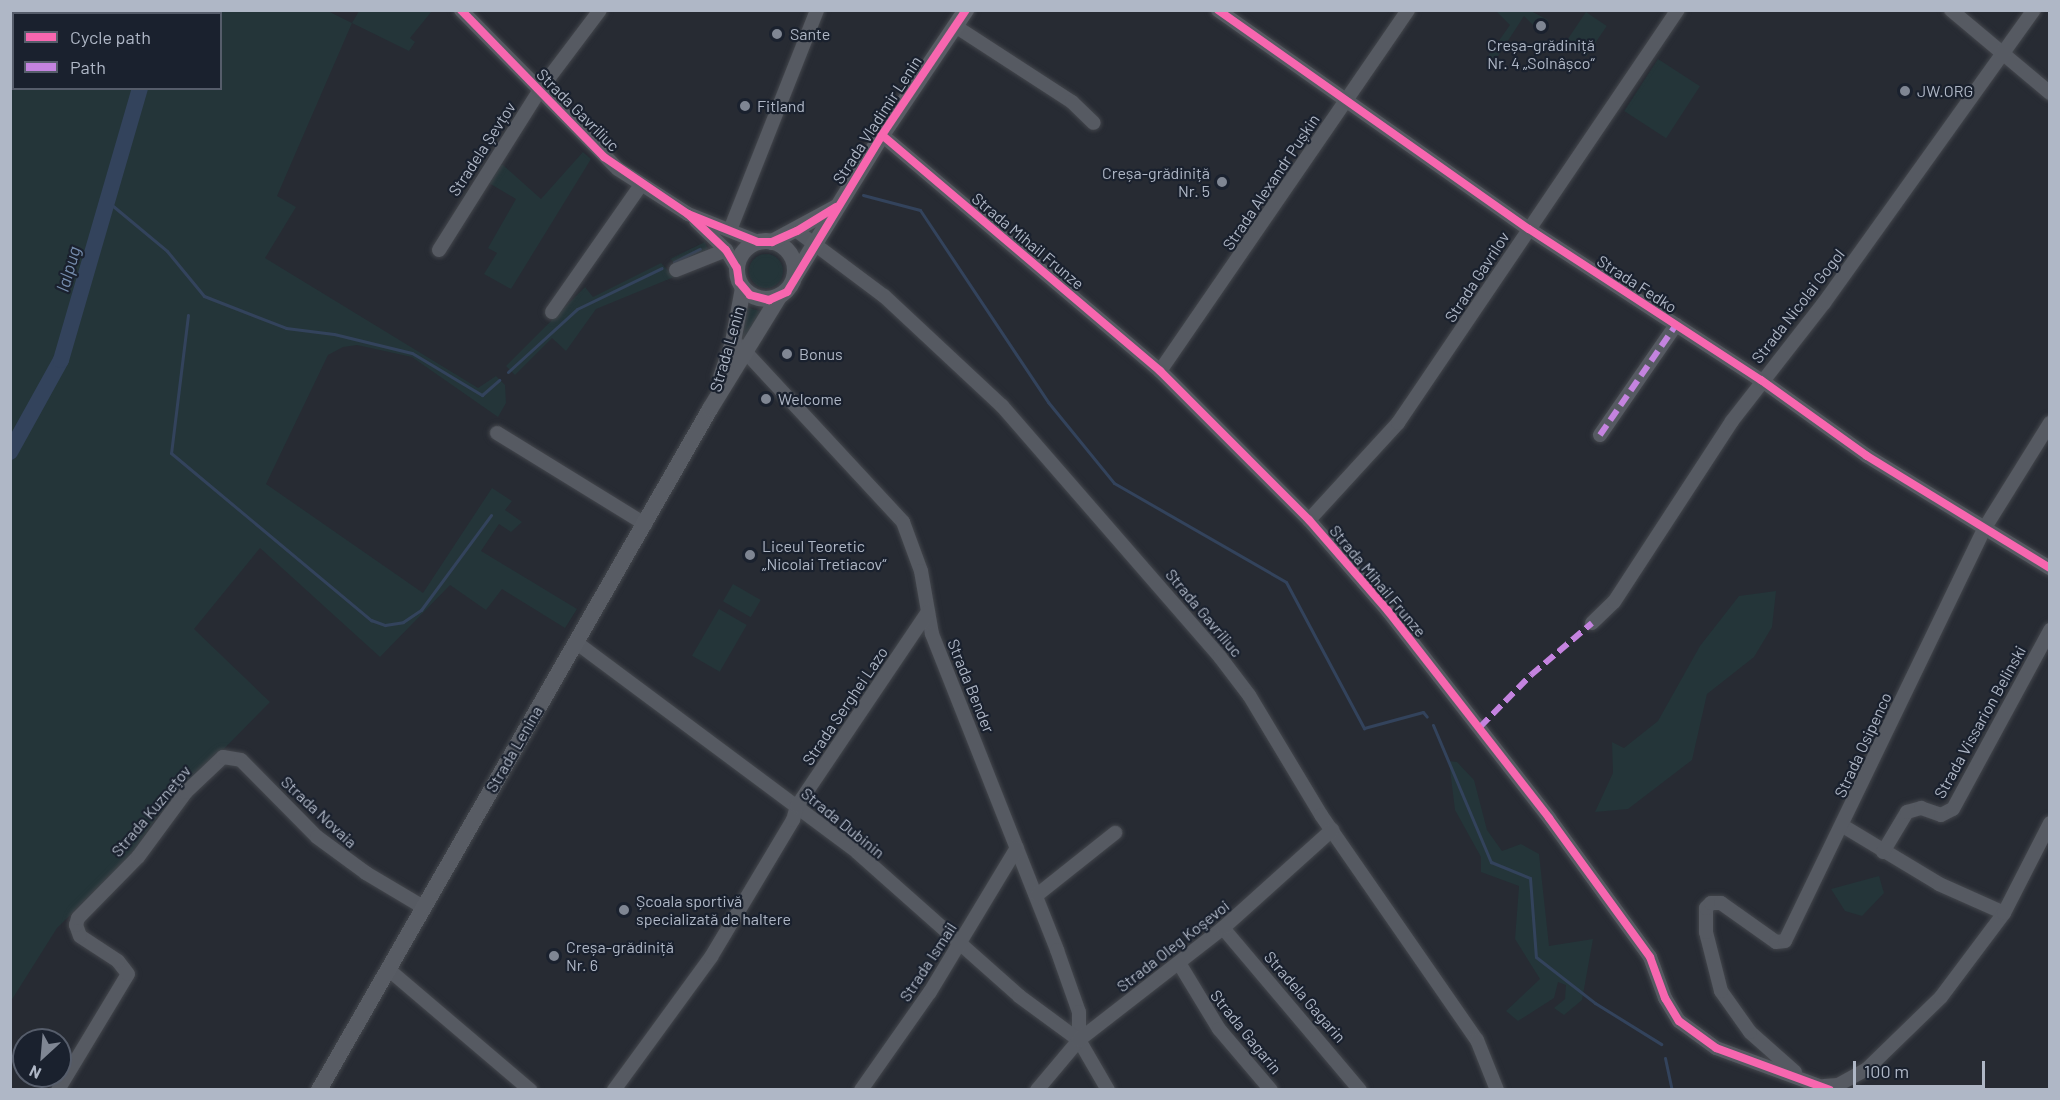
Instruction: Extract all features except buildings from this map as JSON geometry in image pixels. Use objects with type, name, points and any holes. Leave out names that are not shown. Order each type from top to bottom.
[{"type":"main road","name":"Strada Vladimir Lenin","points":[[795,276],[882,135],[966,10]]},
{"type":"main road","points":[[779,297],[759,299],[743,288],[737,268],[744,252],[797,231],[838,206]]},
{"type":"main road","points":[[740,346],[795,276],[788,250],[765,242]]},
{"type":"main road","name":"Strada Lenin","points":[[740,346],[743,288]]},
{"type":"main road","name":"Strada Lenina","points":[[319,1089],[645,524],[710,409],[740,346]]},
{"type":"street","name":"Strada Gavriliuc","points":[[461,10],[478,17],[539,91],[597,150],[641,185],[688,214],[765,242]]},
{"type":"street","name":"Stradela Șevțov","points":[[439,250],[539,91],[600,10]]},
{"type":"street","points":[[730,230],[817,10]]},
{"type":"street","name":"Strada Fedko","points":[[1218,10],[1529,229],[1761,380],[1867,456],[2049,568]]},
{"type":"street","name":"Strada Alexandr Pușkin","points":[[1160,370],[1408,10]]},
{"type":"street","name":"Strada Gavrilov","points":[[1309,520],[1398,423],[1678,10]]},
{"type":"street","points":[[1951,10],[2049,93]]},
{"type":"street","name":"Strada Nicolai Gogol","points":[[1592,623],[1614,602],[1761,380],[1824,303],[2001,52],[2034,10]]},
{"type":"street","points":[[955,26],[1072,102],[1094,123]]},
{"type":"street","name":"Strada Mihail Frunze","points":[[882,135],[1160,370],[1309,520],[1388,611],[1549,818],[1650,957],[1665,998],[1679,1021],[1694,1035],[1716,1048],[1760,1066],[1806,1079],[1827,1088]]},
{"type":"street","points":[[552,312],[641,185]]},
{"type":"street","name":"Strada Gavriliuc","points":[[688,214],[726,250],[737,268]]},
{"type":"street","name":"Strada Gavriliuc","points":[[797,231],[851,269],[953,357],[1056,465],[1234,674],[1332,830],[1477,1040],[1497,1089]]},
{"type":"street","points":[[675,270],[726,250]]},
{"type":"street","points":[[1600,435],[1676,325]]},
{"type":"street","name":"Strada Bender","points":[[740,346],[903,522],[921,572],[928,612],[939,653],[1036,895],[1079,1012],[1079,1040],[1108,1089]]},
{"type":"street","name":"Strada Osipenco","points":[[1806,1079],[1781,1062],[1749,1032],[1721,991],[1714,973],[1706,932],[1708,905],[1716,902],[1727,906],[1776,942],[1783,943],[1843,826],[1984,529],[2049,423]]},
{"type":"street","points":[[498,433],[645,524]]},
{"type":"street","name":"Strada Serghei Lazo","points":[[614,1089],[711,957],[793,820],[797,806],[928,612]]},
{"type":"street","name":"Strada Vissarion Belinski","points":[[1883,852],[1907,812],[1920,808],[1941,815],[1953,809],[2049,630]]},
{"type":"street","name":"Strada Dubinin","points":[[576,643],[857,852],[960,945],[1079,1040]]},
{"type":"street","name":"Strada Novaia","points":[[228,755],[241,760],[343,857],[423,907]]},
{"type":"street","name":"Strada Kuznețov","points":[[58,1089],[128,974],[118,961],[81,936],[76,925],[78,918],[138,857],[186,792],[216,761],[228,755]]},
{"type":"street","points":[[1827,1088],[1856,1078],[1917,1024],[2004,913],[2049,823]]},
{"type":"street","points":[[1843,826],[1940,884],[2004,913]]},
{"type":"street","name":"Strada Oleg Koşevoi","points":[[1037,1089],[1079,1040],[1223,928],[1332,830]]},
{"type":"street","points":[[1036,895],[1115,832]]},
{"type":"street","name":"Strada Ismail","points":[[861,1089],[960,945],[1017,848]]},
{"type":"street","name":"Stradela Gagarin","points":[[1223,928],[1360,1089]]},
{"type":"street","name":"Strada Gagarin","points":[[1179,963],[1219,1029],[1271,1089]]},
{"type":"street","points":[[387,969],[530,1089]]},
{"type":"shaded area","points":[[326,10],[352,23],[277,196],[296,207],[265,258],[478,388],[496,376],[505,385],[506,403],[498,417],[412,357],[357,345],[343,347],[328,355],[266,484],[423,593],[492,488],[512,501],[505,510],[522,522],[511,532],[499,524],[481,551],[577,609],[565,628],[502,589],[486,610],[450,585],[380,657],[260,548],[194,629],[270,702],[158,816],[129,858],[57,928],[11,1001],[11,11]]},
{"type":"shaded area","points":[[359,11],[432,11],[410,38],[415,42],[409,51],[352,23]]},
{"type":"shaded area","points":[[1496,11],[1531,11],[1548,20],[1542,34],[1524,16],[1491,67],[1486,59],[1510,25]]},
{"type":"shaded area","points":[[1586,12],[1607,26],[1586,57],[1565,43]]},
{"type":"shaded area","points":[[1658,59],[1700,86],[1666,138],[1624,111]]},
{"type":"shaded area","points":[[583,152],[591,159],[511,289],[484,274],[497,253],[488,248],[516,199],[484,180],[494,164],[503,165],[541,199]]},
{"type":"shaded area","points":[[705,242],[708,249],[705,253],[677,265],[670,259]]},
{"type":"shaded area","points":[[766,254],[778,259],[783,271],[778,283],[766,288],[754,283],[749,271],[754,259]]},
{"type":"shaded area","points":[[661,263],[674,277],[596,309],[566,351],[552,338],[515,375],[506,366],[585,287],[593,297]]},
{"type":"shaded area","points":[[746,307],[763,312],[746,340],[743,338]]},
{"type":"shaded area","points":[[733,584],[761,600],[751,617],[723,601]]},
{"type":"shaded area","points":[[1776,591],[1772,627],[1754,657],[1707,694],[1692,760],[1628,809],[1595,812],[1613,773],[1612,742],[1624,748],[1658,721],[1700,646],[1739,596]]},
{"type":"shaded area","points":[[719,609],[747,625],[720,672],[692,656]]},
{"type":"shaded area","points":[[1449,761],[1457,762],[1474,780],[1487,830],[1502,851],[1521,844],[1539,854],[1549,946],[1593,939],[1582,1000],[1564,1015],[1554,1008],[1565,999],[1566,985],[1558,982],[1554,998],[1518,1021],[1506,1011],[1540,979],[1515,939],[1519,886],[1481,872],[1481,857],[1455,810]]},
{"type":"shaded area","points":[[1879,876],[1884,893],[1862,916],[1845,911],[1831,889]]},
{"type":"waterway","name":"Ialpug","points":[[10,452],[61,360],[139,90]]},
{"type":"waterway","points":[[863,195],[920,210],[1048,402],[1114,483],[1286,582],[1364,728],[1423,712],[1427,717]]},
{"type":"waterway","points":[[107,201],[167,251],[204,296],[286,328],[334,334],[412,353],[482,395],[499,380]]},
{"type":"waterway","points":[[674,262],[700,249]]},
{"type":"waterway","points":[[508,372],[577,309],[662,268]]},
{"type":"waterway","points":[[188,315],[171,453],[371,620],[385,625],[403,622],[421,610],[491,515]]},
{"type":"waterway","points":[[1433,725],[1491,862],[1530,878],[1536,957],[1595,1003],[1661,1044]]},
{"type":"waterway","points":[[1665,1058],[1672,1090]]},
{"type":"marked path","points":[[1600,435],[1676,325]]},
{"type":"marked path","points":[[1480,727],[1531,675],[1592,623]]},
{"type":"cycle path","points":[[461,10],[604,157],[688,214],[758,242],[772,242],[797,231],[836,207]]},
{"type":"cycle path","points":[[688,214],[726,250],[737,268],[739,282],[750,295],[769,300],[787,292],[882,135],[966,10]]},
{"type":"cycle path","points":[[1218,10],[1529,229],[1761,380],[1867,456],[2050,568]]},
{"type":"cycle path","points":[[882,135],[1160,371],[1309,520],[1388,611],[1549,818],[1650,957],[1665,998],[1679,1021],[1716,1048],[1830,1090]]},
{"type":"place","name":"Creșa-grădiniță Nr. 4 „Solnâșco“","points":[[1541,26]]},
{"type":"place","name":"Sante","points":[[777,34]]},
{"type":"place","name":"JW.ORG","points":[[1905,91]]},
{"type":"place","name":"Fitland","points":[[745,106]]},
{"type":"place","name":"Creșa-grădiniță Nr. 5","points":[[1222,182]]},
{"type":"place","name":"Bonus","points":[[787,354]]},
{"type":"place","name":"Welcome","points":[[766,399]]},
{"type":"place","name":"Liceul Teoretic „Nicolai Tretiacov“","points":[[750,555]]},
{"type":"place","name":"Școala sportivă specializată de haltere","points":[[624,910]]},
{"type":"place","name":"Creșa-grădiniță Nr. 6","points":[[554,956]]}]
